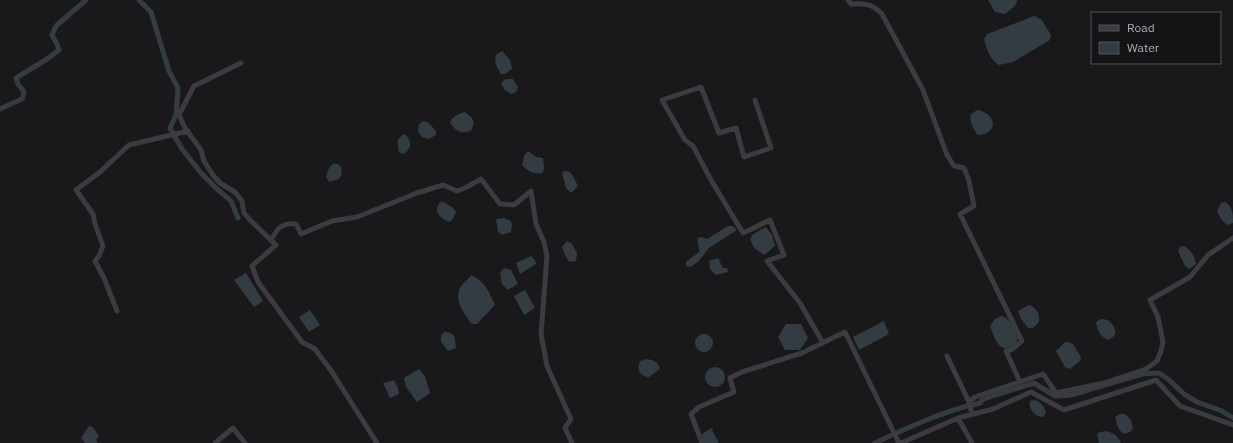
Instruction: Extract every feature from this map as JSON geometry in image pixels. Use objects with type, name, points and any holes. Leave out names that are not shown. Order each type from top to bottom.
[{"type":"street","points":[[848,0],[851,4],[876,7],[882,14],[923,90],[947,155],[954,166],[964,168],[969,181],[974,206],[960,214],[1022,341],[1011,350],[1006,351],[1020,382]]},
{"type":"street","points":[[241,63],[194,86],[179,114],[201,150],[204,161],[213,174],[220,182],[235,192],[242,200],[244,213],[276,245],[252,266],[258,282],[302,342],[315,349],[332,372],[377,443]]},
{"type":"street","points":[[755,100],[772,148],[744,157],[736,128],[719,132],[701,87],[662,100],[685,140],[693,146],[711,180],[743,233],[770,220],[784,255],[767,261],[800,303],[823,343]]},
{"type":"street","points":[[117,311],[104,278],[94,261],[100,256],[103,246],[93,214],[76,190],[100,172],[129,145],[188,131]]},
{"type":"street","points":[[271,240],[277,229],[289,223],[296,224],[301,234],[332,221],[357,217],[417,192],[443,184],[457,191],[481,179],[500,204],[514,206],[531,191],[536,224],[544,242],[547,256],[540,334],[546,366],[571,419],[565,428],[572,443]]},
{"type":"street","points":[[969,402],[975,397],[1043,374],[1056,393],[1104,382],[1146,369],[1157,361],[1163,342],[1158,317],[1150,300],[1190,277],[1208,255],[1233,238]]},
{"type":"street","points":[[702,443],[691,414],[699,407],[734,392],[730,378],[742,372],[802,353],[845,332],[900,443],[958,418],[972,413],[993,409],[1031,392],[1064,410],[1156,380],[1180,406],[1233,424]]},
{"type":"street","points":[[947,356],[969,402],[972,413]]},
{"type":"street","points":[[958,418],[972,443]]},
{"type":"street","points":[[215,443],[233,428],[245,443]]},
{"type":"water","points":[[988,0],[1017,1],[1015,6],[1005,14],[995,12]]},
{"type":"water","points":[[1034,16],[1042,20],[1051,35],[1050,40],[1013,62],[999,65],[996,63],[989,54],[986,46],[984,39],[987,34]]},
{"type":"water","points":[[502,51],[510,60],[512,69],[505,74],[501,74],[497,67],[495,58],[496,55]]},
{"type":"water","points":[[513,79],[518,87],[516,92],[511,94],[505,90],[501,84],[504,80]]},
{"type":"water","points":[[977,110],[989,115],[993,123],[989,131],[984,134],[977,135],[971,123],[970,115]]},
{"type":"water","points":[[465,112],[472,118],[473,124],[471,131],[461,132],[456,130],[450,122],[456,116]]},
{"type":"water","points":[[423,121],[428,122],[436,131],[436,135],[429,139],[422,137],[418,131],[419,124]]},
{"type":"water","points":[[405,134],[409,139],[410,145],[408,150],[403,154],[399,152],[398,143],[400,137]]},
{"type":"water","points":[[528,151],[536,157],[543,158],[543,173],[531,172],[522,165],[524,156]]},
{"type":"water","points":[[333,164],[338,164],[341,167],[342,174],[339,179],[329,182],[326,177],[329,168]]},
{"type":"water","points":[[564,171],[570,172],[578,186],[571,193],[566,188],[562,173]]},
{"type":"water","points":[[442,201],[452,207],[456,212],[450,222],[443,219],[438,213],[437,207]]},
{"type":"water","points":[[1225,202],[1231,208],[1233,217],[1233,223],[1227,225],[1221,219],[1217,211],[1221,203]]},
{"type":"water","points":[[504,218],[511,221],[512,226],[511,232],[502,235],[498,232],[496,219]]},
{"type":"water","points":[[728,226],[733,226],[737,230],[709,248],[698,262],[690,267],[686,266],[686,262],[699,252],[697,242],[698,238],[702,237],[707,239]]},
{"type":"water","points":[[766,227],[772,235],[775,246],[764,255],[754,248],[750,239],[753,234]]},
{"type":"water","points":[[567,241],[572,244],[577,253],[576,261],[569,262],[565,255],[562,247]]},
{"type":"water","points":[[1184,246],[1189,249],[1195,258],[1196,264],[1189,269],[1185,266],[1178,251],[1180,247]]},
{"type":"water","points":[[531,256],[535,260],[536,264],[520,274],[516,263]]},
{"type":"water","points":[[718,258],[723,268],[727,268],[728,272],[716,275],[710,269],[709,261]]},
{"type":"water","points":[[504,268],[511,270],[518,284],[508,290],[502,284],[500,273]]},
{"type":"water","points":[[246,273],[263,301],[254,307],[234,280]]},
{"type":"water","points":[[471,275],[480,280],[488,291],[495,305],[477,324],[472,324],[461,309],[458,300],[458,295],[462,285]]},
{"type":"water","points":[[525,290],[535,308],[524,315],[514,296]]},
{"type":"water","points":[[1029,305],[1036,310],[1039,316],[1039,322],[1033,328],[1028,328],[1021,319],[1018,311]]},
{"type":"water","points":[[310,310],[320,325],[309,332],[299,317]]},
{"type":"water","points":[[1001,316],[1009,321],[1018,338],[1016,343],[1006,348],[999,345],[996,341],[990,326],[995,319]]},
{"type":"water","points":[[1101,319],[1109,321],[1115,328],[1114,335],[1108,340],[1101,335],[1097,328],[1096,322]]},
{"type":"water","points":[[884,321],[889,334],[859,350],[853,337]]},
{"type":"water","points":[[786,324],[801,324],[808,338],[800,350],[785,350],[778,337]]},
{"type":"water","points":[[445,332],[453,335],[456,348],[448,351],[441,342],[441,335]]},
{"type":"water","points":[[704,334],[710,337],[713,343],[710,349],[704,352],[698,349],[695,343],[698,337]]},
{"type":"water","points":[[1065,342],[1073,344],[1081,357],[1080,361],[1070,369],[1065,367],[1056,351]]},
{"type":"water","points":[[647,359],[655,362],[660,369],[649,377],[641,374],[638,367],[640,361]]},
{"type":"water","points":[[711,367],[719,367],[725,373],[725,381],[719,387],[711,387],[705,381],[705,373]]},
{"type":"water","points":[[419,369],[425,376],[430,393],[417,402],[406,387],[404,378]]},
{"type":"water","points":[[394,380],[399,394],[390,398],[383,383]]},
{"type":"water","points":[[1035,400],[1044,408],[1046,413],[1043,417],[1037,416],[1031,410],[1030,401]]},
{"type":"water","points":[[1120,414],[1125,414],[1131,420],[1133,428],[1130,432],[1124,434],[1119,429],[1115,417]]},
{"type":"water","points":[[89,426],[93,427],[99,436],[96,440],[98,443],[85,443],[81,438]]},
{"type":"water","points":[[711,428],[719,443],[704,443],[702,434]]},
{"type":"water","points":[[1105,431],[1110,432],[1119,438],[1121,443],[1099,443],[1097,433]]},
{"type":"waterway","points":[[0,109],[22,99],[24,92],[18,84],[16,78],[59,50],[52,35],[56,26],[86,0]]},
{"type":"waterway","points":[[139,0],[151,12],[169,71],[178,88],[176,115],[170,128],[182,149],[201,173],[231,201],[238,218]]},
{"type":"waterway","points":[[875,443],[913,425],[939,415],[980,403],[982,400],[995,395],[1034,383],[1055,396],[1071,395],[1142,374],[1159,373],[1184,394],[1197,402],[1222,411],[1233,418]]}]
